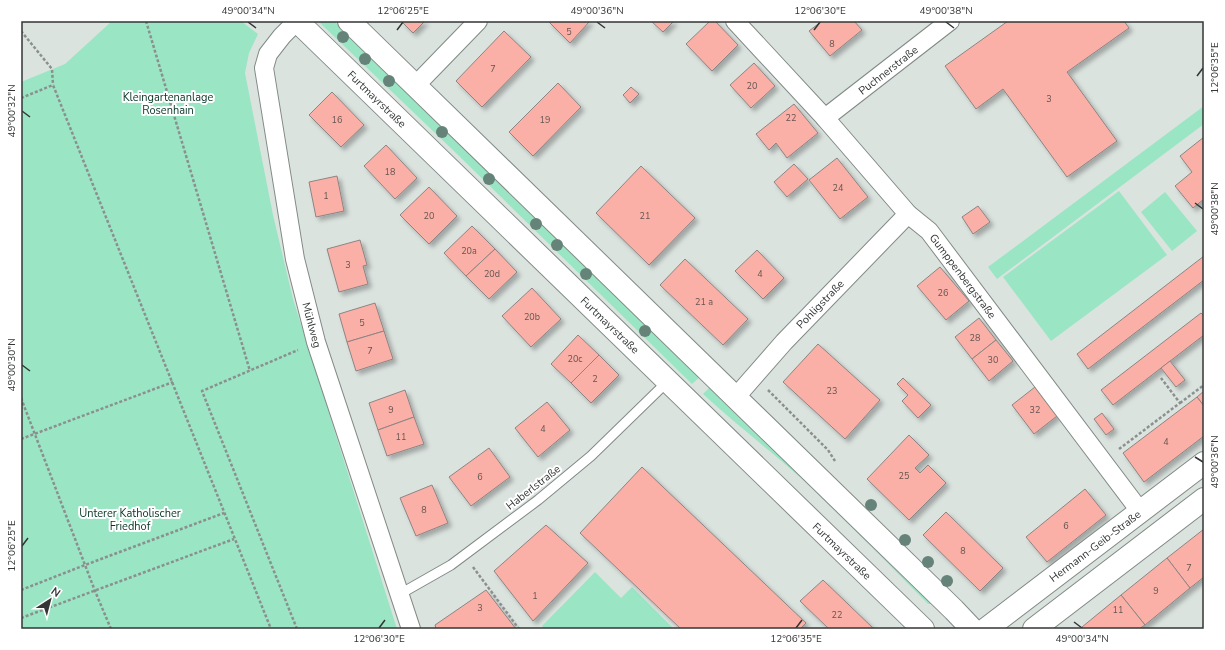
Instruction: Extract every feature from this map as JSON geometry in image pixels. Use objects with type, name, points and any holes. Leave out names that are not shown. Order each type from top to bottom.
[{"type":"main road","name":"Furtmayrstraße","points":[[297,21],[923,629]]},
{"type":"main road","points":[[349,21],[972,629]]},
{"type":"main road","name":"Hermann-Geib-Straße","points":[[986,629],[1204,463]]},
{"type":"main road","points":[[1034,629],[1204,499]]},
{"type":"street","name":"Mühlweg","points":[[297,21],[282,36],[268,54],[264,68],[295,258],[316,342],[400,594],[410,629]]},
{"type":"street","points":[[415,86],[478,21]]},
{"type":"street","name":"Gumppenbergstraße","points":[[735,21],[825,118],[908,214],[929,231],[1140,511]]},
{"type":"street","name":"Puchnerstraße","points":[[825,118],[950,21]]},
{"type":"street","name":"Pohligstraße","points":[[735,398],[784,342],[908,214]]},
{"type":"lane","name":"Haberlstraße","points":[[400,594],[451,565],[538,500],[591,456],[667,382]]},
{"type":"path","points":[[146,21],[250,371]]},
{"type":"path","points":[[21,31],[52,69],[54,85],[271,629]]},
{"type":"path","points":[[21,98],[54,85]]},
{"type":"path","points":[[298,629],[202,391],[316,342]]},
{"type":"path","points":[[1161,378],[1180,403]]},
{"type":"path","points":[[21,439],[172,382]]},
{"type":"path","points":[[1103,461],[1204,385]]},
{"type":"path","points":[[21,398],[111,629]]},
{"type":"path","points":[[21,590],[224,514]]},
{"type":"path","points":[[21,618],[234,538]]},
{"type":"path","points":[[464,555],[519,629]]},
{"type":"green space","points":[[112,21],[241,21],[258,34],[249,53],[245,73],[273,215],[293,299],[397,629],[21,629],[21,82],[65,64]]},
{"type":"green space","points":[[318,21],[334,21],[701,376],[692,384],[456,153]]},
{"type":"green space","points":[[1204,106],[1204,124],[997,279],[988,267]]},
{"type":"green space","points":[[1119,191],[1167,255],[1051,341],[1003,277]]},
{"type":"green space","points":[[1165,192],[1197,231],[1172,251],[1141,212]]},
{"type":"green space","points":[[711,386],[935,604],[928,604],[816,492],[703,394]]},
{"type":"green space","points":[[595,572],[621,598],[632,587],[674,629],[544,629],[542,626]]},
{"type":"building","points":[[401,21],[425,21],[413,33]]},
{"type":"building","points":[[548,21],[590,21],[570,43]]},
{"type":"building","points":[[651,21],[674,21],[663,32]]},
{"type":"building","points":[[710,21],[715,21],[738,45],[712,71],[686,44]]},
{"type":"building","points":[[822,21],[854,21],[862,30],[830,56],[809,31]]},
{"type":"building","points":[[1008,21],[1124,21],[1129,28],[1067,72],[1117,141],[1067,177],[1003,89],[976,109],[945,66]]},
{"type":"building","points":[[504,31],[531,57],[482,107],[456,81]]},
{"type":"building","points":[[754,63],[775,86],[751,108],[730,85]]},
{"type":"building","points":[[558,83],[581,107],[533,156],[509,132]]},
{"type":"building","points":[[631,87],[639,94],[630,103],[623,95]]},
{"type":"building","points":[[332,92],[364,125],[341,147],[309,115]]},
{"type":"building","points":[[794,104],[818,133],[787,158],[776,143],[769,150],[756,134]]},
{"type":"building","points":[[1204,137],[1204,199],[1193,208],[1175,186],[1192,172],[1180,156]]},
{"type":"building","points":[[386,145],[417,178],[395,199],[364,166]]},
{"type":"building","points":[[837,158],[868,197],[840,219],[809,180]]},
{"type":"building","points":[[794,164],[808,179],[787,197],[774,182]]},
{"type":"building","points":[[641,166],[695,218],[649,265],[596,213]]},
{"type":"building","points":[[337,176],[344,211],[316,217],[309,182]]},
{"type":"building","points":[[429,187],[457,216],[429,244],[400,215]]},
{"type":"building","points":[[978,206],[990,222],[973,234],[962,217]]},
{"type":"building","points":[[472,226],[495,249],[466,276],[444,253]]},
{"type":"building","points":[[360,240],[367,265],[363,266],[368,284],[339,292],[327,249]]},
{"type":"building","points":[[495,249],[517,272],[489,299],[466,276]]},
{"type":"building","points":[[757,250],[784,278],[763,299],[735,271]]},
{"type":"building","points":[[1204,256],[1204,280],[1088,369],[1077,354]]},
{"type":"building","points":[[685,259],[748,319],[723,345],[660,285]]},
{"type":"building","points":[[940,267],[969,301],[946,320],[917,286]]},
{"type":"building","points":[[532,288],[561,319],[531,347],[502,316]]},
{"type":"building","points":[[375,303],[384,331],[347,342],[339,314]]},
{"type":"building","points":[[1201,313],[1204,316],[1204,335],[1113,405],[1101,390]]},
{"type":"building","points":[[979,318],[996,340],[972,359],[955,337]]},
{"type":"building","points":[[384,331],[393,359],[356,371],[347,342]]},
{"type":"building","points":[[578,335],[599,355],[571,383],[551,364]]},
{"type":"building","points":[[996,340],[1013,361],[989,381],[972,359]]},
{"type":"building","points":[[818,344],[880,400],[845,439],[783,382]]},
{"type":"building","points":[[599,355],[619,375],[591,403],[571,383]]},
{"type":"building","points":[[1170,361],[1185,380],[1176,387],[1161,368]]},
{"type":"building","points":[[903,378],[931,405],[918,418],[902,401],[908,395],[897,384]]},
{"type":"building","points":[[1035,387],[1057,416],[1034,434],[1012,405]]},
{"type":"building","points":[[405,390],[414,417],[378,430],[369,403]]},
{"type":"building","points":[[1204,391],[1204,406],[1197,397]]},
{"type":"building","points":[[1197,397],[1204,406],[1204,436],[1144,482],[1123,453]]},
{"type":"building","points":[[547,402],[570,430],[538,457],[515,428]]},
{"type":"building","points":[[1102,413],[1114,429],[1106,435],[1094,419]]},
{"type":"building","points":[[414,417],[424,444],[387,456],[378,430]]},
{"type":"building","points":[[909,435],[929,455],[915,468],[920,473],[928,465],[946,483],[909,520],[867,479]]},
{"type":"building","points":[[489,448],[510,477],[471,506],[449,477]]},
{"type":"building","points":[[642,467],[806,623],[800,629],[681,629],[580,533]]},
{"type":"building","points":[[432,485],[448,523],[416,536],[400,498]]},
{"type":"building","points":[[1085,489],[1106,515],[1047,562],[1026,537]]},
{"type":"building","points":[[946,512],[1003,568],[980,591],[923,535]]},
{"type":"building","points":[[546,525],[588,563],[533,621],[494,571]]},
{"type":"building","points":[[1204,529],[1204,577],[1190,588],[1167,558]]},
{"type":"building","points":[[1167,558],[1190,588],[1145,625],[1121,595]]},
{"type":"building","points":[[823,580],[874,629],[829,629],[800,601]]},
{"type":"building","points":[[486,590],[516,629],[436,629],[435,625]]},
{"type":"building","points":[[1121,595],[1145,625],[1139,629],[1083,629],[1082,627]]},
{"type":"park label","name":"Kleingartenanlage Rosenhain","points":[[168,103]]},
{"type":"park label","name":"Unterer Katholischer Friedhof","points":[[130,519]]}]
